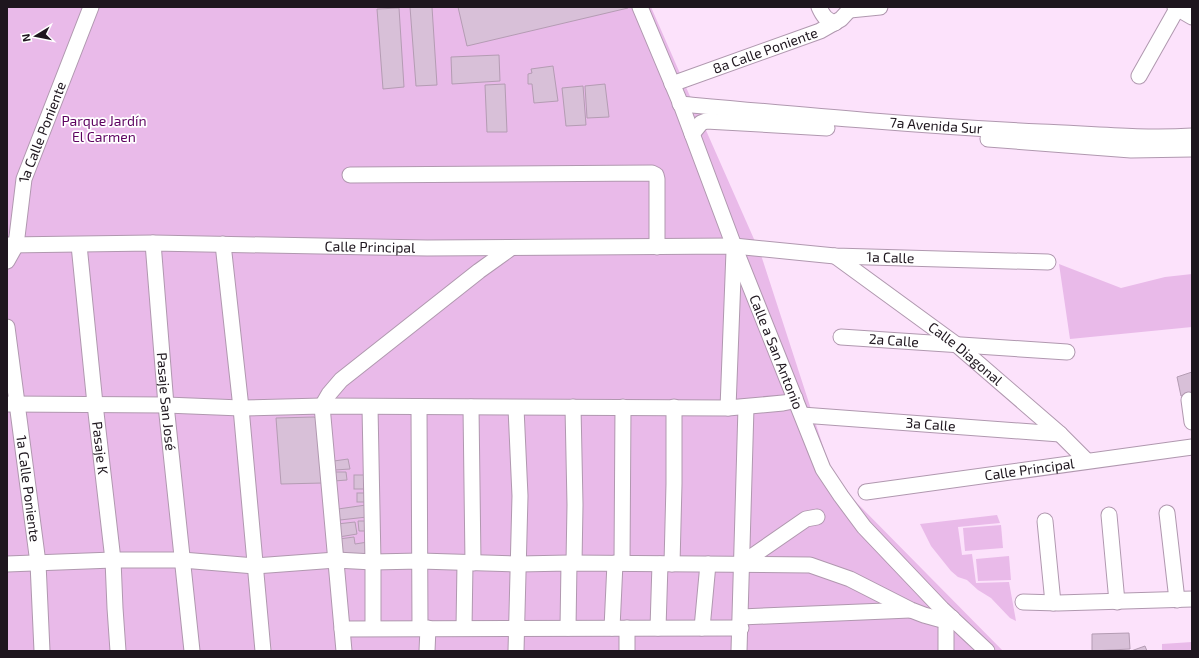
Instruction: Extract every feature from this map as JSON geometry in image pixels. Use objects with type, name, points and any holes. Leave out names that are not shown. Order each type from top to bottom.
[{"type":"street","name":"1a Calle Poniente","points":[[7,261],[24,179],[91,7]]},
{"type":"street","name":"Calle a San Antonio","points":[[640,7],[692,134],[734,246],[823,469],[860,521],[952,618],[987,651]]},
{"type":"street","points":[[819,7],[825,18],[835,23]]},
{"type":"street","points":[[851,9],[880,7]]},
{"type":"street","points":[[1139,76],[1176,7],[1192,17]]},
{"type":"street","name":"8a Calle Poniente","points":[[672,84],[820,31],[835,23],[851,9]]},
{"type":"street","name":"7a Avenida Sur","points":[[680,104],[951,128],[1135,136],[1192,136]]},
{"type":"street","name":"7a Avenida Sur","points":[[692,134],[701,123],[706,121],[850,129],[1131,150],[1192,149]]},
{"type":"street","points":[[350,176],[652,172],[656,175],[657,179],[657,247]]},
{"type":"street","name":"Calle Principal","points":[[11,245],[154,243],[389,248],[734,246]]},
{"type":"street","name":"Pasaje San José","points":[[154,243],[166,405],[192,651]]},
{"type":"street","points":[[224,244],[241,408],[263,651]]},
{"type":"street","name":"Pasaje K","points":[[79,245],[113,560],[118,651]]},
{"type":"street","points":[[728,408],[734,246]]},
{"type":"street","name":"1a Calle","points":[[734,246],[836,256],[1048,262]]},
{"type":"street","points":[[344,651],[322,406],[329,394],[341,380],[479,270],[511,248]]},
{"type":"street","name":"Calle Diagonal","points":[[836,256],[957,345],[1060,434],[1087,460]]},
{"type":"street","name":"1a Calle Poniente","points":[[7,326],[12,404],[38,563],[42,651]]},
{"type":"street","name":"2a Calle","points":[[841,337],[1067,352]]},
{"type":"street","points":[[12,404],[166,405],[241,408],[322,406],[728,408],[784,403],[795,398]]},
{"type":"street","points":[[1189,400],[1192,422]]},
{"type":"street","points":[[370,407],[373,628]]},
{"type":"street","points":[[419,407],[420,562],[427,651]]},
{"type":"street","points":[[464,628],[469,563],[471,407]]},
{"type":"street","points":[[568,628],[575,505],[573,407]]},
{"type":"street","points":[[740,651],[746,407]]},
{"type":"street","points":[[516,408],[520,496],[516,651]]},
{"type":"street","points":[[623,408],[618,563],[620,628],[627,651]]},
{"type":"street","points":[[658,628],[674,484],[674,408]]},
{"type":"street","name":"3a Calle","points":[[802,415],[1060,434]]},
{"type":"street","name":"Calle Principal","points":[[866,492],[1087,460],[1192,447]]},
{"type":"street","points":[[1167,513],[1176,600]]},
{"type":"street","points":[[1109,515],[1117,602]]},
{"type":"street","points":[[741,564],[806,519],[817,517]]},
{"type":"street","points":[[1045,521],[1053,603]]},
{"type":"street","points":[[7,564],[113,560],[182,560],[255,566],[336,560],[518,564],[618,563],[810,565],[850,579],[911,610],[942,620],[952,618]]},
{"type":"street","points":[[702,628],[708,564]]},
{"type":"street","points":[[1023,602],[1053,603],[1192,600]]},
{"type":"street","points":[[342,629],[702,628],[741,622],[911,610]]},
{"type":"street","points":[[946,651],[946,628],[952,618]]},
{"type":"green space","name":"Parque Jardín El Carmen","points":[[7,7],[651,7],[696,110],[705,113],[701,119],[761,255],[833,477],[1003,651],[7,651]]},
{"type":"green space","points":[[1059,264],[1121,288],[1165,277],[1192,274],[1192,327],[1070,339]]},
{"type":"green space","points":[[997,515],[1000,523],[958,527],[962,555],[972,554],[976,583],[1009,582],[1016,621],[1010,618],[991,598],[978,590],[967,580],[958,577],[951,571],[931,546],[920,524]]},
{"type":"green space","points":[[1001,525],[1003,548],[965,551],[963,528]]},
{"type":"green space","points":[[1009,556],[1011,580],[978,581],[976,559]]},
{"type":"green space","points":[[1192,642],[1192,651],[1162,651],[1162,644]]},
{"type":"building","points":[[410,7],[432,7],[437,85],[416,86]]},
{"type":"building","points":[[458,7],[627,7],[628,8],[467,46]]},
{"type":"building","points":[[399,8],[404,87],[383,89],[377,9]]},
{"type":"building","points":[[499,55],[500,81],[452,84],[451,57]]},
{"type":"building","points":[[553,66],[558,101],[534,103],[532,84],[528,84],[528,74],[532,73],[531,69]]},
{"type":"building","points":[[505,84],[507,132],[487,132],[485,85]]},
{"type":"building","points":[[605,84],[609,117],[587,118],[585,86]]},
{"type":"building","points":[[583,86],[586,125],[566,126],[562,88]]},
{"type":"building","points":[[1192,372],[1192,393],[1181,396],[1177,377]]},
{"type":"building","points":[[314,417],[317,419],[323,483],[281,484],[276,418]]},
{"type":"building","points":[[348,459],[350,469],[335,470],[334,461]]},
{"type":"building","points":[[334,472],[346,472],[347,480],[334,481]]},
{"type":"building","points":[[354,475],[369,475],[369,489],[354,489]]},
{"type":"building","points":[[357,493],[369,493],[369,502],[357,502]]},
{"type":"building","points":[[366,505],[367,517],[340,520],[338,509]]},
{"type":"building","points":[[358,521],[369,521],[369,531],[359,531]]},
{"type":"building","points":[[355,522],[357,534],[339,537],[337,524]]},
{"type":"building","points":[[354,537],[355,544],[368,542],[370,554],[342,558],[339,539]]},
{"type":"building","points":[[1129,633],[1130,649],[1092,651],[1092,634]]},
{"type":"building","points":[[1145,646],[1147,651],[1131,651]]}]
